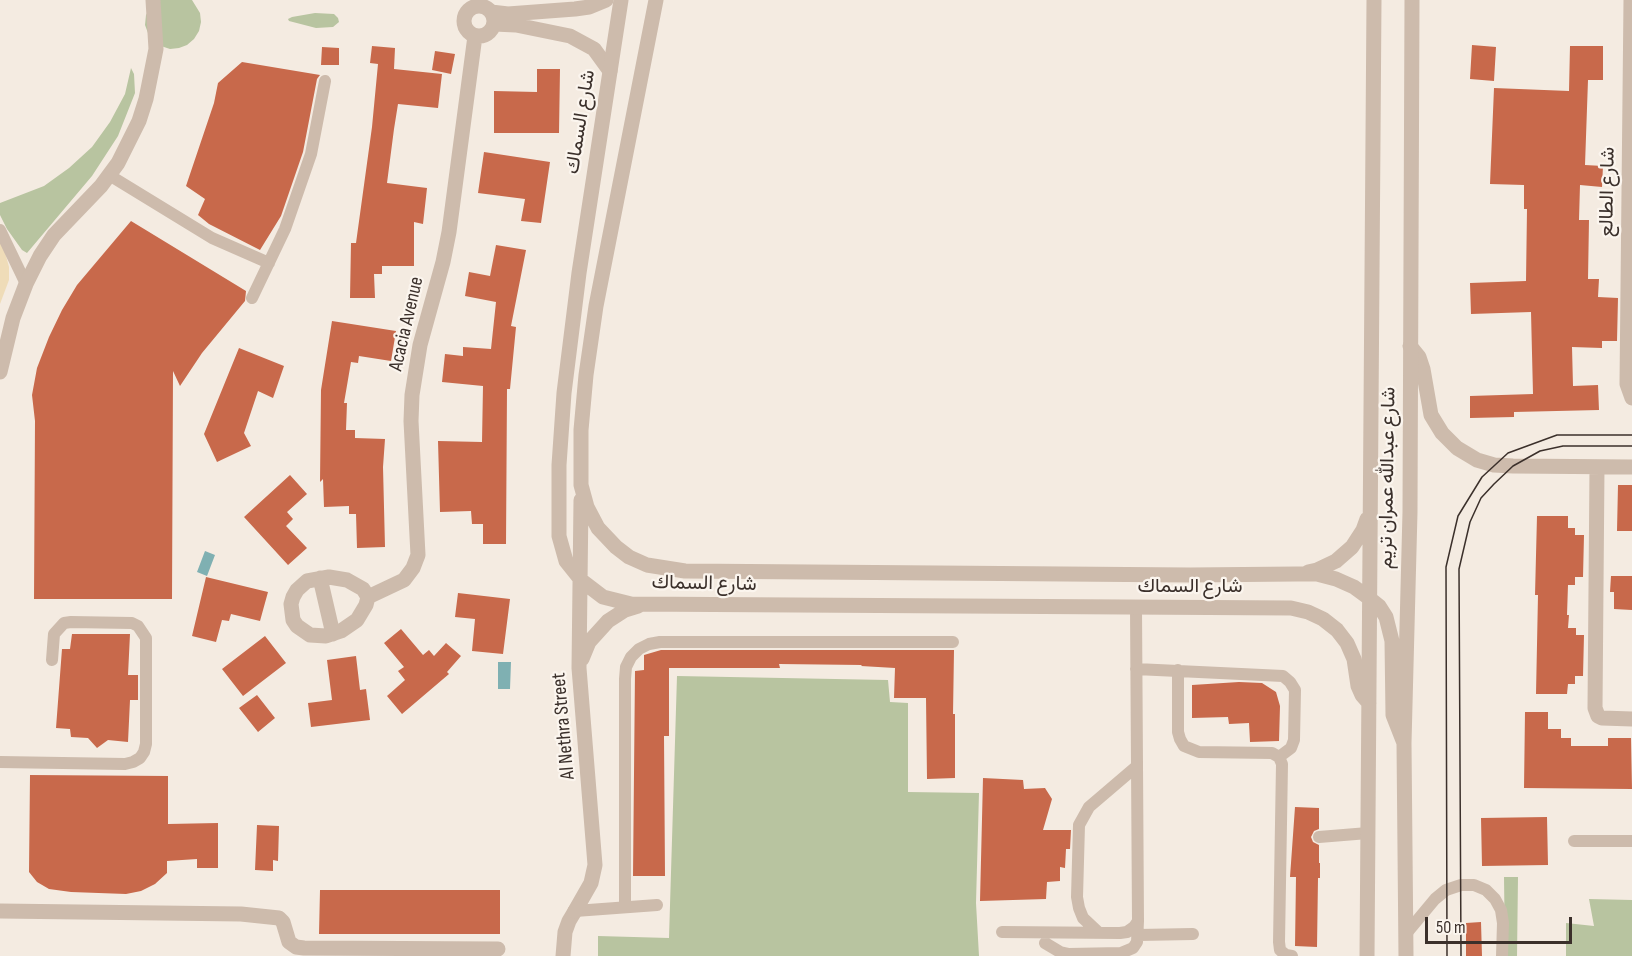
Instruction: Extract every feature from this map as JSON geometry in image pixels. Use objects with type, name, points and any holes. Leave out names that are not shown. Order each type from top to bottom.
[{"type":"street","points":[[0,372],[10,328],[26,284],[40,256],[54,235],[109,175],[129,142],[146,99],[156,49],[153,0]]},
{"type":"street","points":[[487,11],[487,34],[475,36],[468,31],[464,20],[470,9],[487,11],[508,14],[589,7],[606,0]]},
{"type":"street","name":"شارع السماك","points":[[621,0],[579,273],[564,393],[559,465],[559,536],[566,561],[582,581],[603,597],[624,603],[645,604],[1136,609],[1291,608],[1323,619],[1337,630],[1347,643],[1354,659],[1358,686],[1369,703]]},
{"type":"street","name":"شارع السماك","points":[[656,0],[596,306],[581,429],[581,485],[586,507],[597,528],[616,547],[629,557],[647,565],[666,570],[697,572],[1317,574],[1354,587],[1369,598]]},
{"type":"street","name":"شارع عبدالله عمران تريم","points":[[1367,956],[1374,0]]},
{"type":"street","name":"شارع عبدالله عمران تريم","points":[[1406,956],[1404,743],[1410,512],[1412,0]]},
{"type":"street","name":"شارع الطالع","points":[[1630,391],[1631,0]]},
{"type":"street","points":[[487,11],[516,25],[570,36],[594,49],[610,71]]},
{"type":"street","name":"Acacia Avenue","points":[[368,597],[404,580],[413,568],[418,555],[411,421],[412,395],[420,345],[449,232],[475,36]]},
{"type":"street","points":[[1410,346],[1419,357],[1423,369],[1431,415],[1442,433],[1457,448],[1477,460],[1494,465],[1632,467]]},
{"type":"street","points":[[1597,467],[1595,708],[1598,716],[1602,718],[1632,719]]},
{"type":"street","name":"Al Nethra Street","points":[[563,956],[565,932],[591,883],[595,866],[579,668],[582,581],[581,485]]},
{"type":"street","points":[[1297,574],[1317,570],[1336,561],[1352,547],[1363,530],[1370,510]]},
{"type":"street","points":[[320,578],[333,634]]},
{"type":"street","points":[[320,578],[347,580],[363,590],[368,597],[357,620],[333,634],[318,636],[303,632],[297,626],[291,612],[291,604],[297,590],[307,581],[320,578]]},
{"type":"street","points":[[1369,598],[1386,617],[1390,629],[1393,715],[1404,743]]},
{"type":"street","points":[[579,668],[589,642],[603,626],[625,610],[645,604]]},
{"type":"street","points":[[0,911],[263,916],[279,918],[289,942],[296,947],[498,949]]},
{"type":"lane","points":[[252,298],[285,229],[311,154],[325,81]]},
{"type":"lane","points":[[109,175],[212,238],[269,263]]},
{"type":"lane","points":[[0,230],[26,284]]},
{"type":"lane","points":[[1045,943],[1060,952],[1069,954],[1121,953],[1133,948],[1138,935],[1136,609]]},
{"type":"lane","points":[[0,762],[125,764],[140,758],[144,752],[146,744],[146,638],[143,631],[132,623],[64,623],[54,634],[52,660]]},
{"type":"lane","points":[[625,907],[625,679],[626,667],[631,657],[639,649],[660,642],[953,642]]},
{"type":"lane","points":[[1136,669],[1282,676],[1290,682],[1294,690],[1294,740],[1291,748],[1278,757]]},
{"type":"lane","points":[[1178,670],[1178,732],[1179,739],[1184,746],[1198,752],[1272,753],[1282,764],[1287,838],[1279,942],[1280,950],[1292,956]]},
{"type":"lane","points":[[1099,933],[1083,918],[1079,908],[1077,897],[1079,825],[1089,807],[1137,766]]},
{"type":"lane","points":[[1319,837],[1368,833]]},
{"type":"lane","points":[[1574,841],[1632,841]]},
{"type":"lane","points":[[1406,935],[1446,890],[1461,885],[1474,885],[1486,890],[1501,910],[1502,956]]},
{"type":"lane","points":[[575,911],[657,905]]},
{"type":"lane","points":[[1002,932],[1127,932],[1138,921]]},
{"type":"lane","points":[[1138,935],[1193,934]]},
{"type":"green space","points":[[154,0],[192,0],[200,13],[201,22],[194,39],[179,48],[170,49],[161,46],[148,33],[145,25],[146,15]]},
{"type":"green space","points":[[315,13],[334,14],[339,22],[333,27],[316,28],[288,19],[292,17]]},
{"type":"green space","points":[[131,68],[134,74],[135,93],[118,136],[92,176],[27,253],[22,250],[7,229],[0,215],[0,203],[44,186],[92,147],[110,122],[125,94]]},
{"type":"green space","points":[[677,676],[888,680],[890,702],[908,703],[908,792],[979,793],[976,903],[979,956],[598,956],[598,936],[669,938]]},
{"type":"green space","points":[[1504,877],[1518,877],[1517,956],[1505,956]]},
{"type":"green space","points":[[1589,899],[1632,900],[1632,956],[1566,956],[1566,923],[1594,926]]},
{"type":"sand","points":[[0,242],[9,267],[9,280],[0,304]]},
{"type":"water","points":[[205,551],[215,555],[207,576],[197,572]]},
{"type":"water","points":[[498,662],[511,662],[510,689],[498,689]]},
{"type":"building","points":[[1472,45],[1496,47],[1494,81],[1470,79]]},
{"type":"building","points":[[372,46],[395,48],[394,69],[442,74],[438,108],[398,104],[394,129],[387,183],[427,188],[423,224],[414,222],[414,266],[382,266],[382,274],[374,274],[375,298],[350,298],[351,243],[356,243],[378,64],[370,63]]},
{"type":"building","points":[[1570,46],[1603,46],[1603,80],[1588,80],[1585,165],[1603,166],[1602,187],[1580,185],[1579,220],[1589,220],[1588,279],[1599,279],[1598,297],[1618,298],[1617,341],[1602,341],[1602,348],[1572,347],[1573,386],[1598,385],[1599,410],[1514,412],[1514,417],[1470,418],[1470,396],[1533,394],[1531,312],[1471,314],[1470,283],[1526,281],[1527,209],[1524,209],[1524,185],[1490,184],[1494,88],[1569,91]]},
{"type":"building","points":[[322,47],[339,48],[339,65],[321,65]]},
{"type":"building","points":[[435,51],[455,54],[451,74],[432,70]]},
{"type":"building","points":[[242,62],[320,75],[317,79],[303,152],[281,216],[260,250],[209,224],[198,215],[205,199],[186,186],[214,103],[218,83]]},
{"type":"building","points":[[537,69],[560,69],[559,133],[494,133],[494,91],[537,92]]},
{"type":"building","points":[[484,152],[550,162],[541,223],[521,221],[525,199],[478,193]]},
{"type":"building","points":[[131,221],[246,291],[245,301],[202,353],[180,386],[173,371],[172,599],[34,599],[35,421],[32,395],[37,368],[62,310],[77,285]]},
{"type":"building","points":[[496,245],[526,250],[511,326],[516,327],[510,389],[507,389],[506,544],[483,544],[483,524],[472,524],[471,511],[440,512],[438,441],[482,442],[483,386],[442,382],[445,354],[463,356],[463,347],[491,349],[496,302],[465,296],[469,272],[490,276]]},
{"type":"building","points":[[332,321],[396,331],[391,361],[359,356],[358,363],[351,362],[344,403],[347,403],[346,430],[355,430],[355,438],[385,439],[383,467],[385,547],[357,548],[356,514],[349,514],[349,506],[324,507],[323,479],[320,482],[321,390]]},
{"type":"building","points":[[239,348],[284,366],[273,398],[258,391],[244,433],[251,446],[217,462],[204,434]]},
{"type":"building","points":[[290,475],[307,494],[287,512],[293,519],[286,526],[307,548],[288,565],[244,517]]},
{"type":"building","points":[[1618,485],[1632,485],[1632,531],[1617,531]]},
{"type":"building","points":[[1537,516],[1568,516],[1568,528],[1575,528],[1575,535],[1584,535],[1583,577],[1575,577],[1575,585],[1568,585],[1567,615],[1569,615],[1568,628],[1576,628],[1576,635],[1584,635],[1583,676],[1575,676],[1575,684],[1568,684],[1567,694],[1536,694]]},
{"type":"building","points":[[1611,576],[1632,576],[1632,610],[1614,609],[1614,592],[1610,592]]},
{"type":"building","points":[[206,577],[268,592],[260,621],[231,614],[229,621],[222,620],[216,642],[192,636]]},
{"type":"building","points":[[458,593],[510,599],[503,654],[472,651],[475,619],[455,617]]},
{"type":"building","points":[[401,629],[423,655],[429,650],[434,656],[446,643],[461,656],[447,672],[449,674],[402,714],[387,696],[405,680],[398,671],[404,667],[384,643]]},
{"type":"building","points":[[72,634],[130,634],[128,675],[138,675],[138,700],[130,700],[128,742],[108,740],[97,748],[88,738],[71,737],[70,729],[56,728],[62,649],[70,649]]},
{"type":"building","points":[[265,636],[286,663],[243,696],[222,669]]},
{"type":"building","points":[[661,650],[954,650],[955,778],[927,779],[926,698],[894,698],[895,668],[862,665],[779,664],[780,668],[669,668],[669,736],[664,736],[665,876],[633,876],[635,671],[644,670],[644,655]]},
{"type":"building","points":[[356,656],[360,690],[366,689],[370,720],[311,727],[308,703],[332,700],[327,660]]},
{"type":"building","points":[[1262,683],[1276,692],[1280,706],[1279,741],[1250,742],[1249,723],[1229,724],[1228,717],[1192,718],[1192,685]]},
{"type":"building","points":[[257,695],[275,718],[258,732],[239,708]]},
{"type":"building","points":[[1525,712],[1548,712],[1548,729],[1561,729],[1561,738],[1571,738],[1571,746],[1608,746],[1608,738],[1631,738],[1632,789],[1524,788]]},
{"type":"building","points":[[30,775],[168,776],[168,824],[218,823],[218,868],[197,868],[197,859],[167,861],[167,873],[155,884],[141,891],[126,894],[49,889],[37,882],[29,872]]},
{"type":"building","points":[[983,778],[1023,780],[1024,789],[1045,788],[1052,799],[1043,830],[1071,830],[1070,849],[1066,849],[1065,868],[1060,867],[1060,881],[1047,882],[1046,899],[980,901]]},
{"type":"building","points":[[1295,807],[1319,808],[1319,829],[1314,831],[1311,837],[1313,842],[1319,845],[1320,863],[1317,947],[1295,946],[1296,877],[1290,877]]},
{"type":"building","points":[[1547,817],[1548,865],[1482,866],[1481,818]]},
{"type":"building","points":[[257,825],[279,826],[278,861],[273,860],[273,871],[255,870]]},
{"type":"building","points":[[320,890],[500,890],[500,934],[319,934]]},
{"type":"building","points":[[1481,922],[1482,956],[1466,956],[1466,923]]},
{"type":"tram line","points":[[1447,956],[1446,567],[1458,516],[1482,477],[1508,453],[1557,435],[1632,435]]},
{"type":"tram line","points":[[1461,956],[1459,569],[1470,522],[1481,498],[1494,484],[1513,466],[1540,451],[1563,446],[1632,446]]}]
